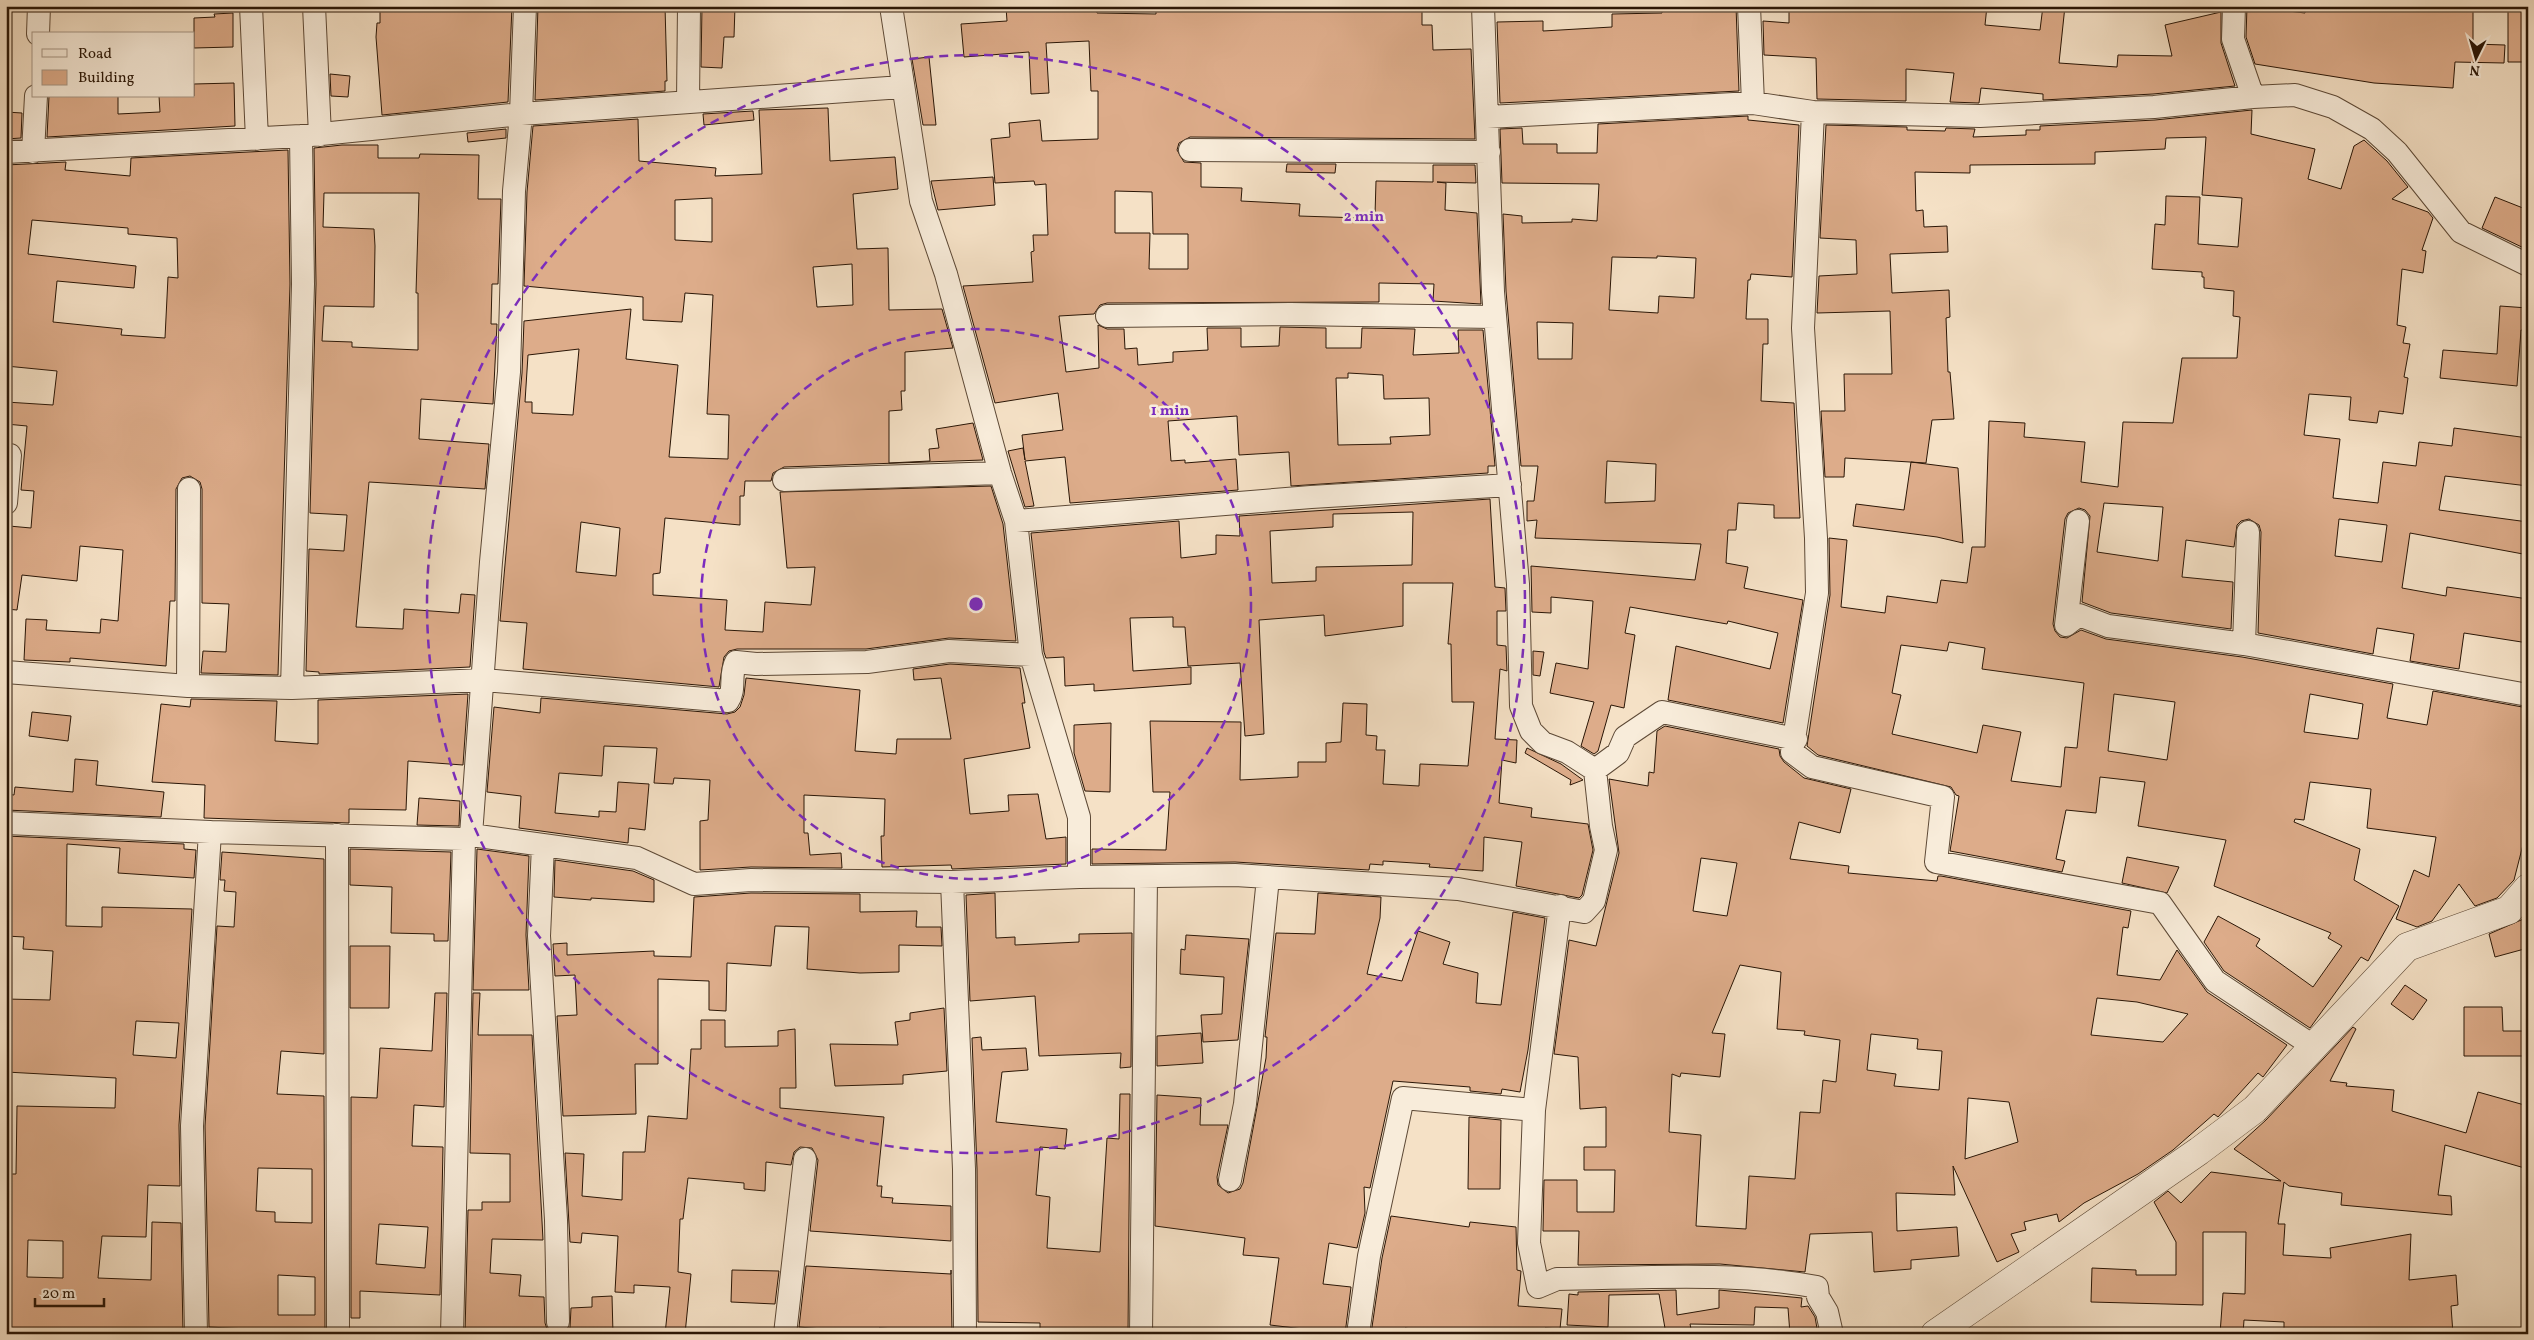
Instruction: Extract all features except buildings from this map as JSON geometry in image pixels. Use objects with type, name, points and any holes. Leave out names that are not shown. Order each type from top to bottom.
[{"type":"street","points":[[38,32],[40,6]]},
{"type":"street","points":[[251,6],[257,139]]},
{"type":"street","points":[[292,688],[303,284],[314,6]]},
{"type":"street","points":[[452,1334],[468,837],[484,680],[491,562],[509,372],[514,191],[521,114],[525,6]]},
{"type":"street","points":[[688,101],[689,6]]},
{"type":"street","points":[[891,6],[921,201],[946,274],[1000,473],[1016,521],[1031,655],[1079,817],[1079,877]]},
{"type":"street","points":[[6,823],[210,832],[468,837],[637,858],[694,884],[751,880],[952,882],[1079,877],[1235,875],[1458,889],[1560,906],[1584,912],[1594,901],[1606,850],[1594,770],[1567,752],[1543,743],[1531,731],[1521,706],[1518,584],[1495,317],[1483,6]]},
{"type":"street","points":[[1749,6],[1753,102]]},
{"type":"street","points":[[2234,6],[2233,39],[2253,96]]},
{"type":"street","points":[[6,152],[310,136],[521,114],[902,87]]},
{"type":"street","points":[[1486,117],[1753,102],[1813,112],[1980,116],[2154,107],[2253,96],[2295,95],[2333,107],[2372,129],[2397,152],[2461,232],[2528,265]]},
{"type":"street","points":[[34,152],[36,98]]},
{"type":"street","points":[[1813,112],[1803,328],[1816,538],[1816,593],[1796,739],[1792,752],[1812,767],[1943,797],[1936,862],[2160,903],[2215,981],[2313,1046]]},
{"type":"street","points":[[1190,150],[1489,152]]},
{"type":"street","points":[[1107,316],[1290,314],[1495,317]]},
{"type":"street","points":[[6,503],[10,455]]},
{"type":"street","points":[[784,480],[1000,473]]},
{"type":"street","points":[[1016,521],[1311,497],[1510,485]]},
{"type":"street","points":[[188,686],[189,489]]},
{"type":"street","points":[[2078,521],[2066,625],[2079,616],[2108,626],[2244,644],[2528,695]]},
{"type":"street","points":[[2244,644],[2248,532]]},
{"type":"street","points":[[6,672],[188,686],[292,688],[484,680],[728,701],[732,694],[731,672],[736,662],[756,664],[867,662],[948,652],[1031,655]]},
{"type":"street","points":[[1594,770],[1618,753],[1624,737],[1662,712],[1796,739]]},
{"type":"street","points":[[196,1334],[192,1126],[210,832]]},
{"type":"street","points":[[338,835],[338,1334]]},
{"type":"street","points":[[544,845],[539,936],[556,1220],[558,1322]]},
{"type":"street","points":[[1141,1334],[1146,877]]},
{"type":"street","points":[[1230,1180],[1245,1104],[1268,878]]},
{"type":"street","points":[[952,882],[964,1169],[965,1334]]},
{"type":"street","points":[[1935,1334],[2199,1151],[2248,1114],[2407,947],[2509,910],[2528,888]]},
{"type":"street","points":[[1560,906],[1534,1110],[1529,1243],[1538,1287],[1557,1279],[1728,1276],[1788,1282],[1816,1287],[1818,1297],[1827,1312],[1832,1334]]},
{"type":"street","points":[[1358,1334],[1368,1256],[1403,1098],[1534,1110]]},
{"type":"street","points":[[785,1334],[805,1159]]}]
